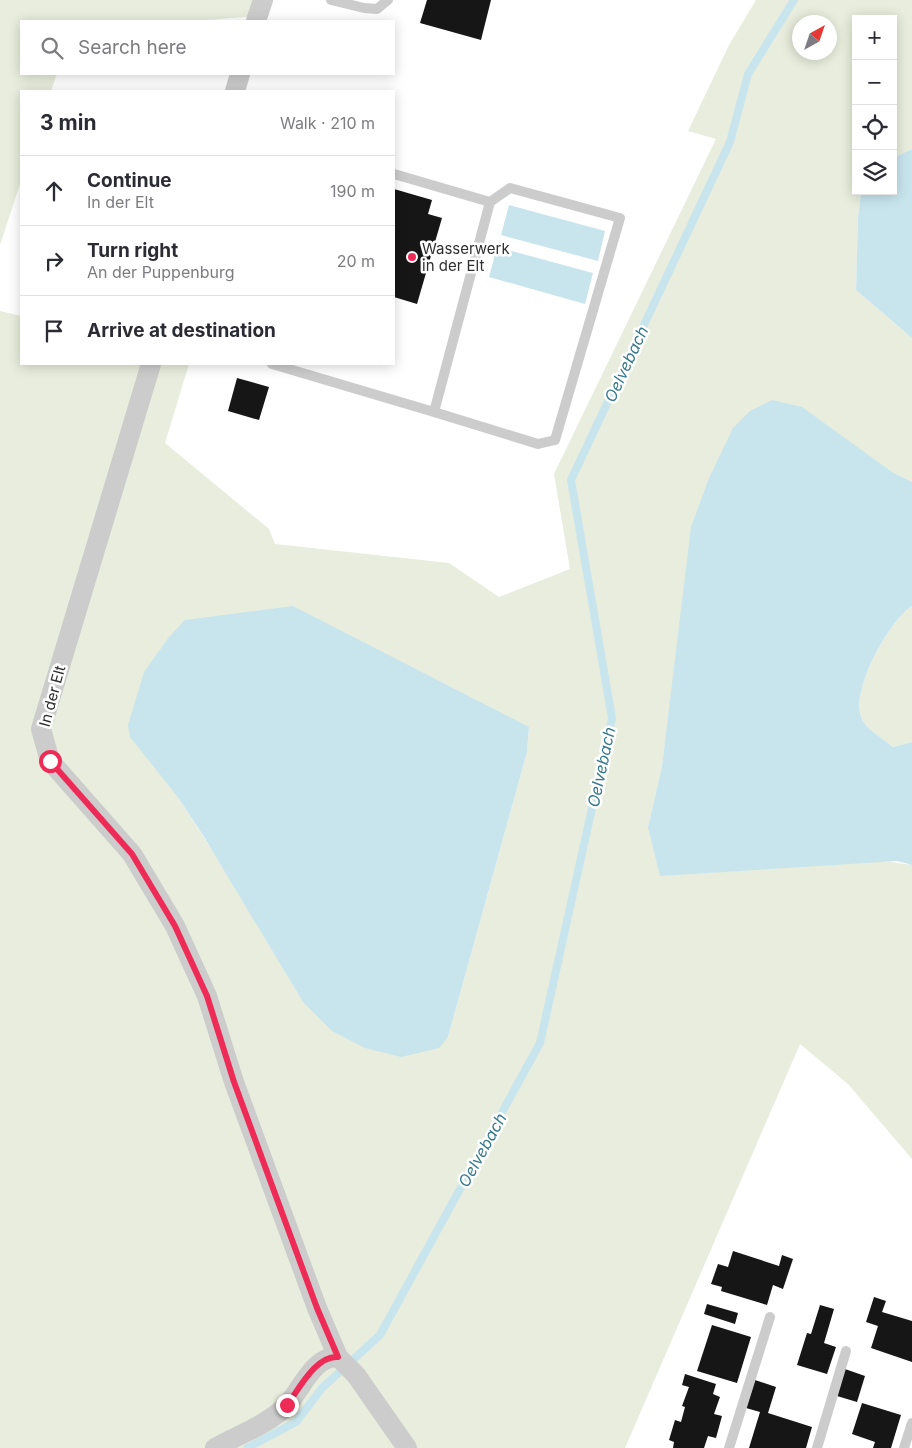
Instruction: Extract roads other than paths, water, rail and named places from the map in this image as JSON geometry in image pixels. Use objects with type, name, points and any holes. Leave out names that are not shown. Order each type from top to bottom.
[{"type":"street","points":[[256,20],[262,0]]},
{"type":"street","points":[[235,90],[240,75]]},
{"type":"street","name":"In der Elt","points":[[151,365],[41,729],[50,761],[132,854],[183,944],[207,996],[234,1082],[317,1308],[338,1357]]},
{"type":"street","points":[[215,1448],[276,1415],[287,1405],[321,1362],[330,1356],[338,1357],[356,1375],[407,1448]]},
{"type":"lane","points":[[331,0],[364,8],[377,9],[388,0]]},
{"type":"lane","points":[[395,174],[490,202]]},
{"type":"lane","points":[[275,365],[538,444],[555,440],[620,218],[510,188],[490,202],[434,412]]},
{"type":"lane","points":[[728,1448],[770,1317]]},
{"type":"lane","points":[[816,1448],[846,1351]]},
{"type":"lane","points":[[904,1448],[912,1423]]},
{"type":"water","points":[[912,149],[912,338],[856,290],[858,217],[861,195],[897,195],[897,156]]},
{"type":"water","points":[[509,205],[605,231],[598,261],[501,235]]},
{"type":"water","points":[[497,247],[593,273],[585,304],[489,277]]},
{"type":"water","points":[[772,400],[802,407],[892,472],[912,482],[912,606],[892,626],[873,659],[865,677],[860,709],[866,725],[893,747],[912,742],[912,865],[897,861],[660,876],[648,827],[662,766],[691,527],[709,478],[733,428],[750,411]]},
{"type":"water","points":[[293,606],[529,727],[527,752],[448,1037],[439,1048],[401,1057],[365,1048],[332,1031],[303,1002],[204,837],[177,796],[130,737],[128,725],[144,672],[169,637],[185,620]]},
{"type":"waterway","name":"Oelvebach","points":[[247,1448],[296,1422],[322,1388],[380,1335],[540,1043],[612,718],[571,480],[730,142],[748,74],[794,0]]},
{"type":"place","name":"Wasserwerk in der Elt","points":[[412,257]]}]
